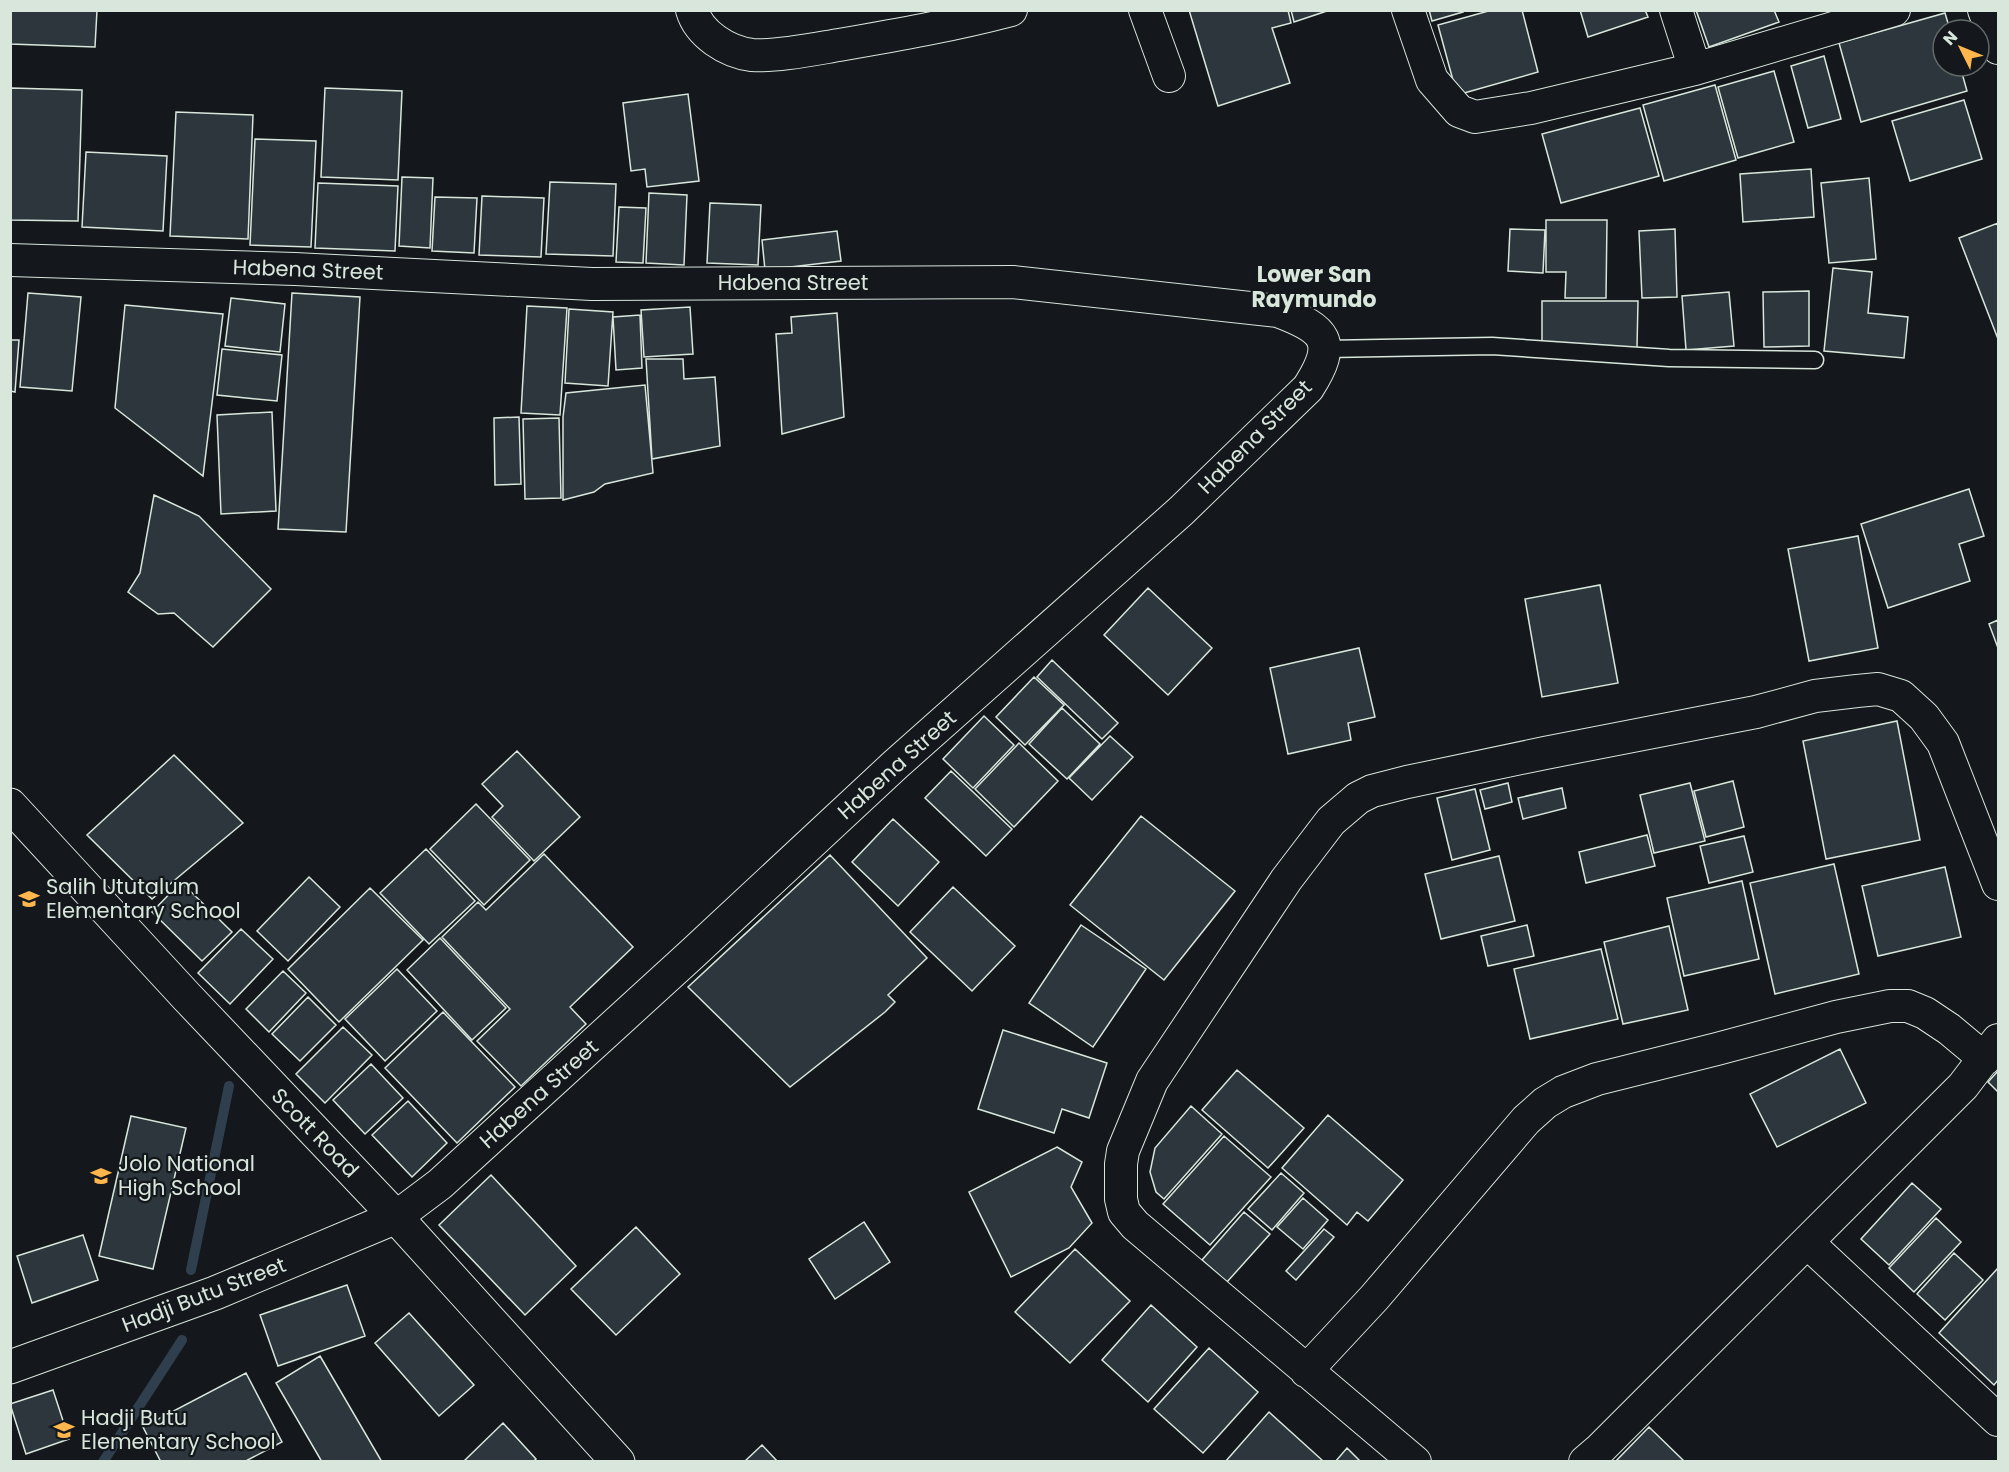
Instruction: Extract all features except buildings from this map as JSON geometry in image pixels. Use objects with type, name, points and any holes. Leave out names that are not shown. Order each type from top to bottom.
[{"type":"street","points":[[692,10],[695,21],[721,45],[752,55],[799,52],[946,27],[1011,10]]},
{"type":"street","points":[[1145,10],[1168,76]]},
{"type":"street","points":[[1408,10],[1432,80],[1459,111],[1475,117],[1531,108],[1695,69],[1894,10]]},
{"type":"street","points":[[1676,10],[1695,69]]},
{"type":"street","points":[[1984,10],[1998,48]]},
{"type":"street","name":"Habena Street","points":[[10,260],[295,268],[591,284],[1013,282],[1278,311],[1308,324],[1319,333],[1326,349],[1321,368],[1308,388],[1181,511],[895,765],[440,1184],[396,1217]]},
{"type":"street","points":[[1415,1461],[1135,1226],[1124,1212],[1122,1199],[1123,1151],[1138,1112],[1162,1064],[1286,880],[1332,821],[1358,798],[1372,791],[1407,782],[1522,757],[1755,712],[1815,696],[1878,689],[1901,696],[1934,729],[1943,742],[1998,884]]},
{"type":"street","name":"Scott Road","points":[[10,805],[187,997],[396,1217],[618,1461]]},
{"type":"street","points":[[1306,1371],[1374,1298],[1526,1120],[1545,1103],[1563,1092],[1597,1079],[1890,1005],[1908,1006],[1925,1012],[1949,1029],[1992,1050],[1963,1086],[1808,1243],[1599,1450],[1585,1461]]},
{"type":"street","name":"Hadji Butu Street","points":[[10,1367],[214,1293],[396,1217]]},
{"type":"street","points":[[1808,1243],[1998,1420]]},
{"type":"lane","points":[[1326,349],[1492,346],[1669,358],[1815,360]]},
{"type":"waterway","points":[[191,1270],[229,1086]]},
{"type":"waterway","points":[[103,1462],[182,1340]]},
{"type":"place","name":"Salih Ututalum Elementary School","points":[[29,899]]},
{"type":"place","name":"Jolo National High School","points":[[101,1176]]},
{"type":"place","name":"Hadji Butu Elementary School","points":[[64,1430]]},
{"type":"district","name":"Lower San Raymundo","points":[[1314,286]]}]
